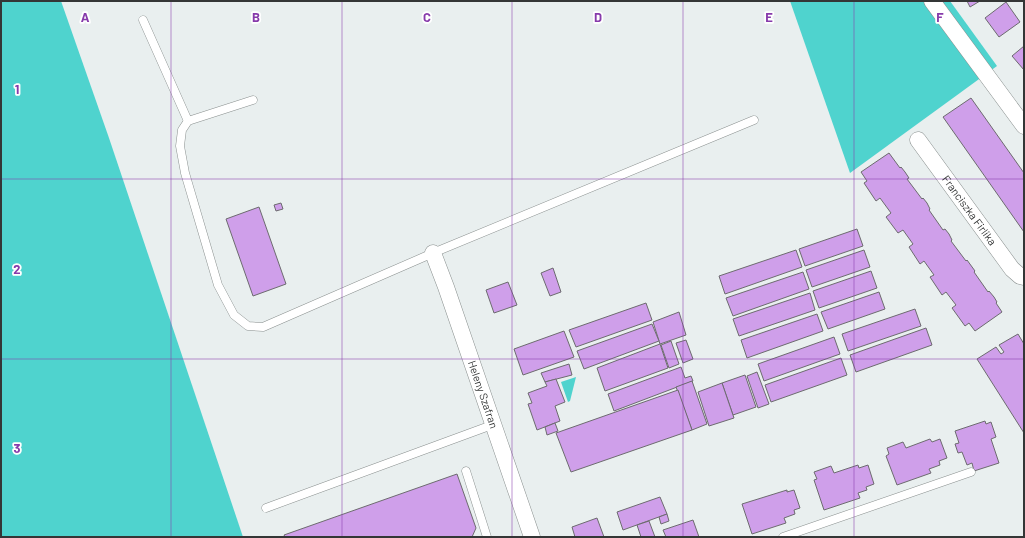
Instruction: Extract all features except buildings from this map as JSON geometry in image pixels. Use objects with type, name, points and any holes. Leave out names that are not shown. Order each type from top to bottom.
[{"type":"street","points":[[932,1],[1024,126]]},
{"type":"street","name":"Franciszka Firlika","points":[[918,140],[1012,268],[1020,276],[1024,277]]},
{"type":"street","name":"Heleny Szafran","points":[[433,253],[532,537]]},
{"type":"lane","points":[[143,20],[188,121]]},
{"type":"lane","points":[[253,100],[188,121],[182,130],[180,146],[186,173],[218,285],[234,315],[248,326],[263,327],[433,253],[754,120]]},
{"type":"lane","points":[[266,508],[492,425]]},
{"type":"lane","points":[[466,471],[487,537]]},
{"type":"lane","points":[[782,537],[971,472]]},
{"type":"shaded area","points":[[1,1],[61,1],[109,138],[243,537],[1,537]]},
{"type":"shaded area","points":[[790,1],[950,1],[997,66],[850,173]]},
{"type":"shaded area","points":[[576,377],[570,401],[568,402],[561,382]]}]
